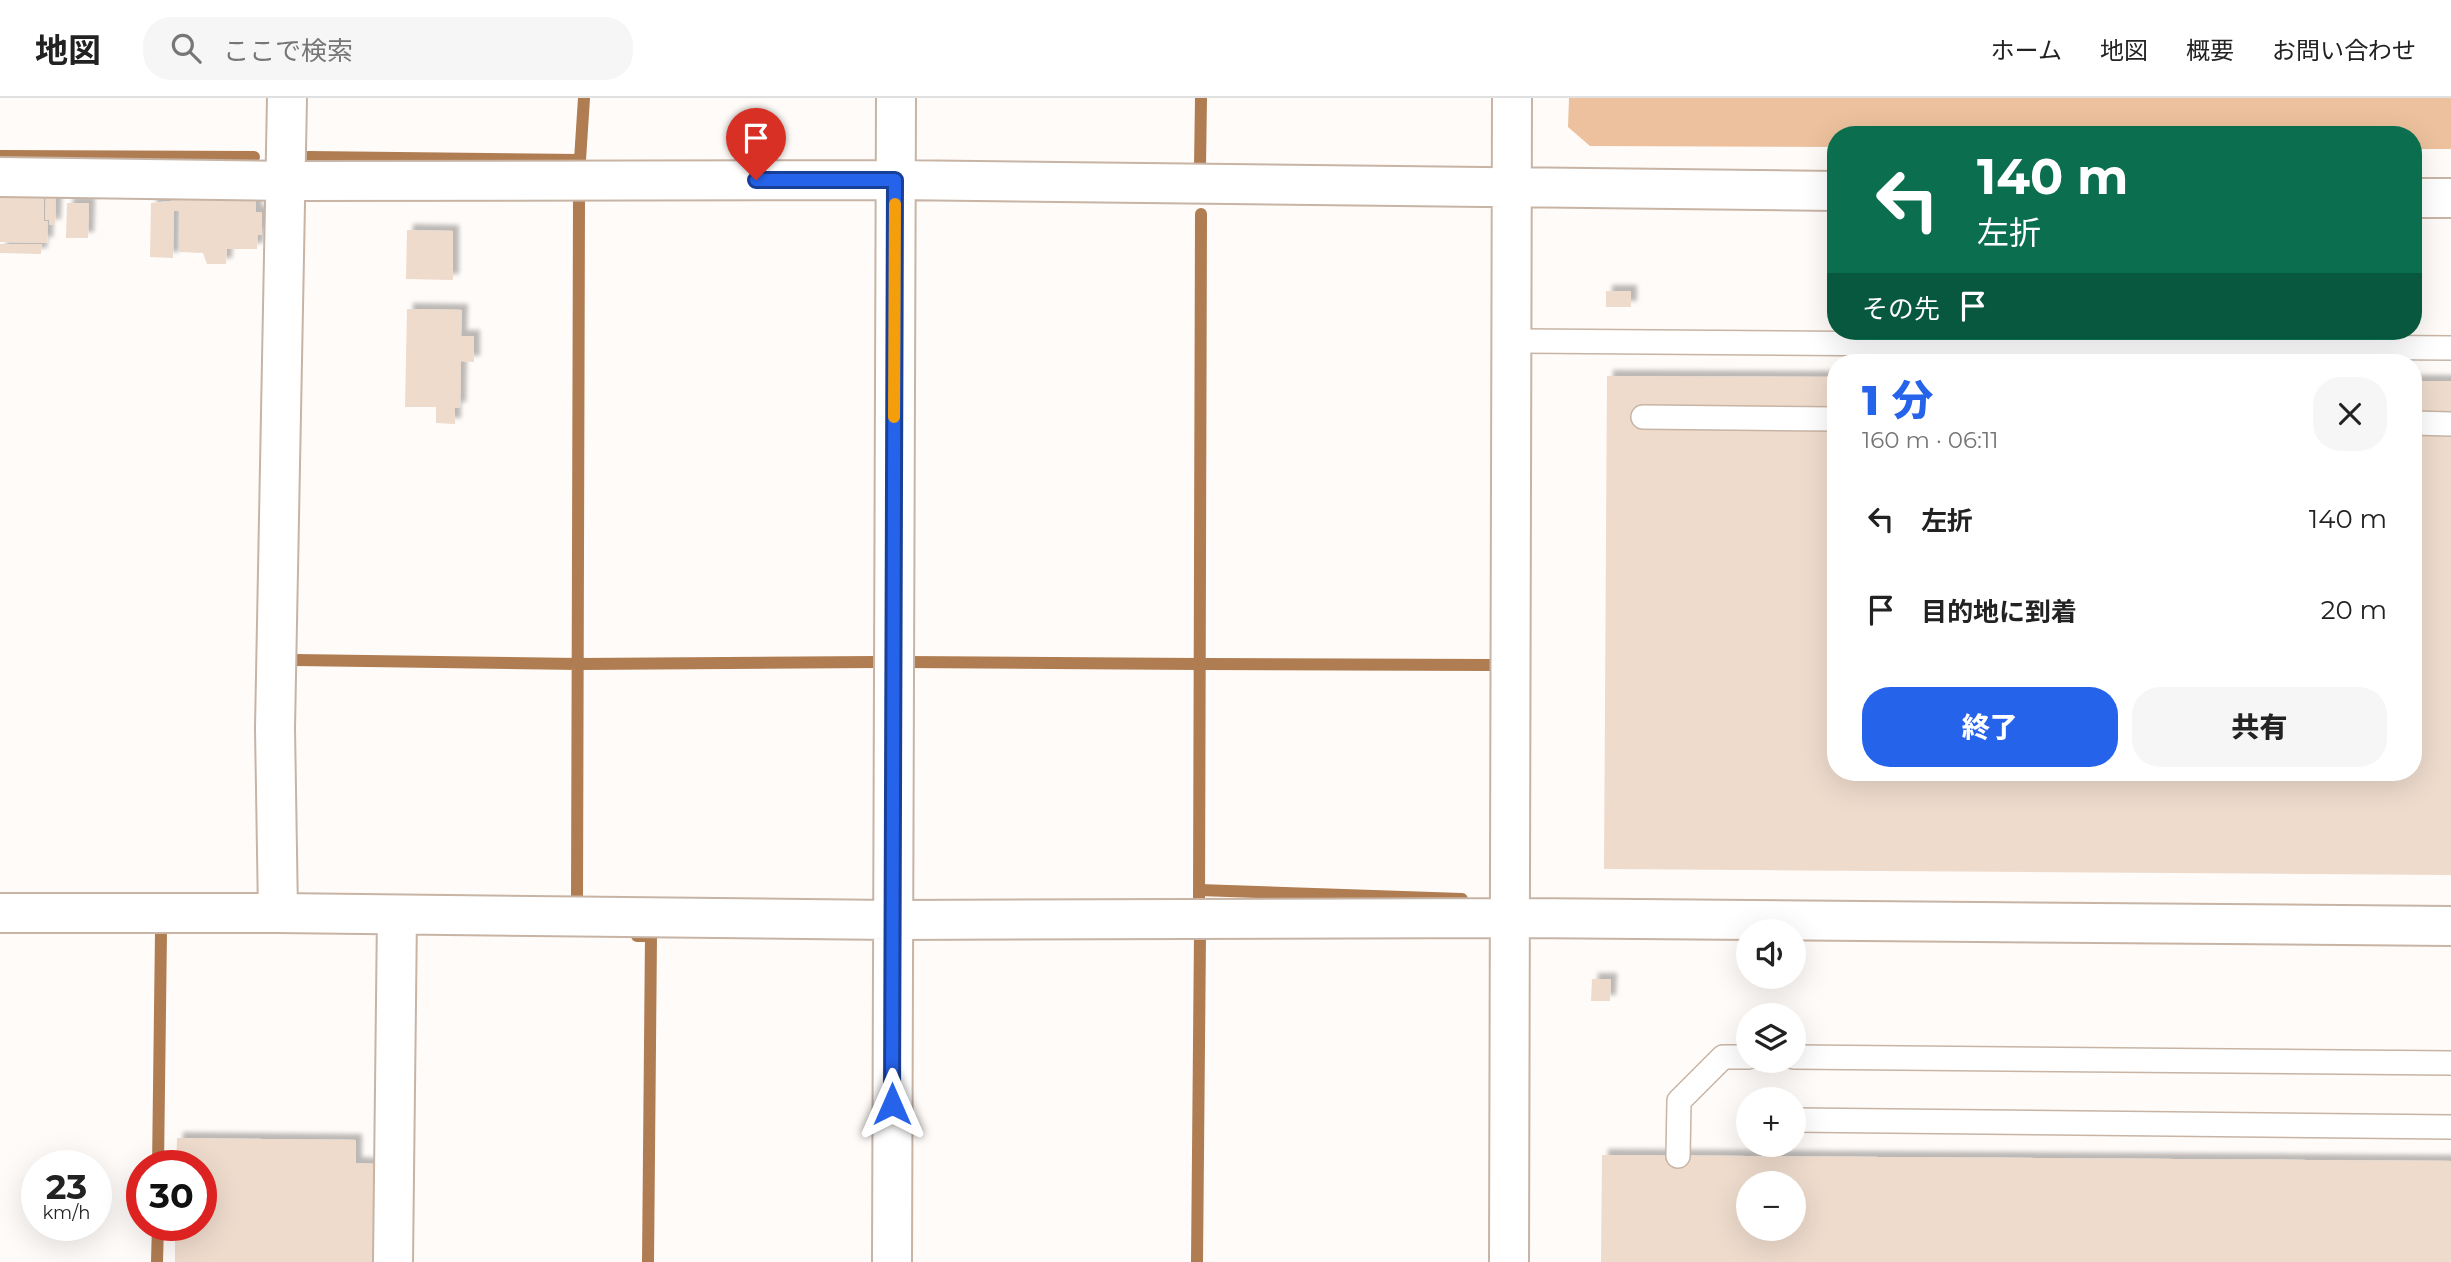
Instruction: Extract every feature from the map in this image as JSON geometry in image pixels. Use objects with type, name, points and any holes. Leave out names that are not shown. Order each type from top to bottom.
[{"type":"street","points":[[278,913],[275,728],[287,98]]},
{"type":"street","points":[[892,1262],[891,920],[896,98]]},
{"type":"street","points":[[1509,1262],[1512,918],[1511,98]]},
{"type":"street","points":[[0,177],[286,181],[895,180],[1827,191]]},
{"type":"street","points":[[2422,198],[2451,198]]},
{"type":"street","points":[[0,913],[278,913],[891,920],[1512,918],[2451,926]]},
{"type":"street","points":[[393,1262],[397,915]]},
{"type":"lane","points":[[1510,341],[2451,348]]},
{"type":"lane","points":[[1643,417],[1827,419]]},
{"type":"lane","points":[[2422,423],[2451,424]]},
{"type":"lane","points":[[1678,1156],[1679,1101],[1723,1057],[1736,1057]]},
{"type":"lane","points":[[1806,1057],[2451,1063]]},
{"type":"lane","points":[[1806,1120],[2451,1126]]},
{"type":"shaded area","points":[[1569,98],[2451,98],[2451,149],[2422,149],[2422,126],[1827,126],[1827,147],[1590,146],[1568,127]]},
{"type":"building","points":[[0,196],[44,197],[44,221],[48,221],[47,243],[0,242]]},
{"type":"building","points":[[46,197],[56,197],[55,225],[49,225],[49,220],[45,220]]},
{"type":"building","points":[[180,197],[256,200],[256,212],[262,212],[262,235],[258,235],[257,249],[227,249],[226,264],[207,264],[203,253],[179,252],[179,211],[174,211],[173,258],[150,257],[151,203],[180,200]]},
{"type":"building","points":[[67,203],[89,203],[88,238],[66,238]]},
{"type":"building","points":[[407,230],[453,231],[453,280],[406,279]]},
{"type":"building","points":[[0,244],[42,244],[41,254],[0,253]]},
{"type":"building","points":[[1606,291],[1631,291],[1631,307],[1606,307]]},
{"type":"building","points":[[407,309],[462,310],[461,336],[474,336],[474,362],[461,361],[460,408],[455,408],[455,424],[436,423],[436,407],[405,407]]},
{"type":"building","points":[[1607,376],[1827,377],[1827,781],[2422,781],[2422,381],[2451,381],[2451,875],[1604,869]]},
{"type":"building","points":[[1592,979],[1611,979],[1610,1001],[1591,1001]]},
{"type":"building","points":[[177,1138],[356,1140],[356,1163],[375,1164],[374,1262],[175,1262],[175,1241],[217,1241],[217,1150],[177,1150]]},
{"type":"building","points":[[1602,1155],[2451,1161],[2451,1262],[1601,1262]]},
{"type":"waterway","points":[[308,157],[580,160],[584,98]]},
{"type":"waterway","points":[[1200,167],[1201,98]]},
{"type":"waterway","points":[[0,156],[254,157]]},
{"type":"waterway","points":[[577,901],[579,199]]},
{"type":"waterway","points":[[1199,905],[1201,214]]},
{"type":"waterway","points":[[295,660],[579,664],[876,662]]},
{"type":"waterway","points":[[907,662],[1198,664]]},
{"type":"waterway","points":[[1206,664],[1495,665]]},
{"type":"waterway","points":[[1199,890],[1462,899]]},
{"type":"waterway","points":[[158,1150],[161,932]]},
{"type":"waterway","points":[[1197,1262],[1200,934]]},
{"type":"waterway","points":[[637,936],[651,936],[648,1262]]},
{"type":"waterway","points":[[157,1262],[158,1241]]},
{"type":"slow traffic","points":[[894,417],[895,204]]},
{"type":"route","points":[[756,180],[895,180],[892,1104]]}]
